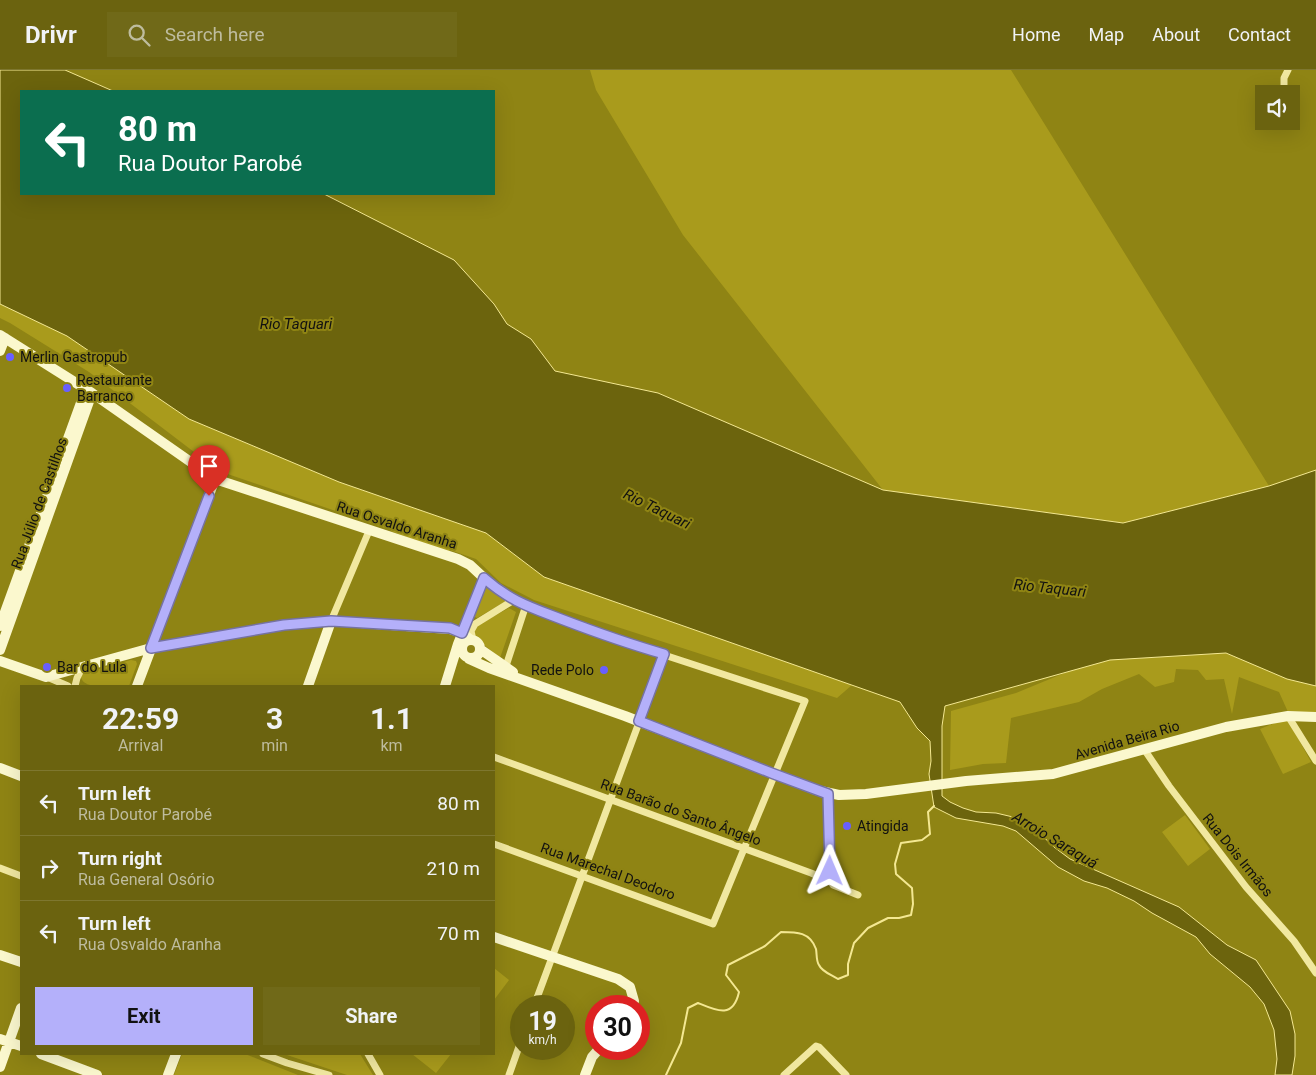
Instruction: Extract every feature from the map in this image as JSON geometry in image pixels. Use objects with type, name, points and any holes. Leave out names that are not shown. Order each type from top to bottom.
[{"type":"main road","points":[[0,352],[2,336]]},
{"type":"main road","name":"Rua Osvaldo Aranha","points":[[2,336],[89,391],[215,479],[458,559],[470,565],[484,578]]},
{"type":"main road","name":"Rua Júlio de Castilhos","points":[[0,650],[11,610],[89,391]]},
{"type":"main road","points":[[137,685],[146,659],[155,648],[215,479]]},
{"type":"main road","points":[[445,685],[460,646],[462,633],[484,578]]},
{"type":"main road","name":"Rua Júlio de Castilhos","points":[[0,626],[11,610]]},
{"type":"main road","points":[[308,685],[331,621]]},
{"type":"main road","points":[[0,661],[46,677],[155,648],[284,625],[331,621],[440,629],[450,628],[478,643],[480,649],[522,678]]},
{"type":"main road","points":[[440,629],[460,646],[462,653],[468,658],[490,668],[639,721],[828,794]]},
{"type":"main road","points":[[460,646],[472,640]]},
{"type":"main road","points":[[450,670],[468,658],[477,656],[480,649]]},
{"type":"main road","points":[[130,654],[140,655],[146,659]]},
{"type":"main road","name":"Avenida Beira Rio","points":[[828,794],[866,794],[945,784],[1053,774],[1226,727],[1288,716],[1316,717]]},
{"type":"main road","points":[[0,768],[20,776]]},
{"type":"main road","points":[[495,937],[618,979],[630,987],[632,995]]},
{"type":"main road","points":[[0,954],[20,962]]},
{"type":"main road","points":[[0,1067],[5,1040],[20,1010]]},
{"type":"main road","points":[[5,1040],[20,1046]]},
{"type":"main road","points":[[44,1055],[97,1075]]},
{"type":"main road","points":[[168,1075],[176,1055]]},
{"type":"main road","points":[[585,1075],[591,1060]]},
{"type":"street","points":[[1284,85],[1284,78],[1288,70]]},
{"type":"street","points":[[331,621],[369,531]]},
{"type":"street","name":"Rua Osvaldo Aranha","points":[[484,578],[514,600],[600,634],[805,701],[774,774]]},
{"type":"street","points":[[472,640],[471,631],[476,624],[514,600]]},
{"type":"street","points":[[506,666],[526,605]]},
{"type":"street","points":[[538,995],[664,654]]},
{"type":"street","points":[[75,685],[82,668]]},
{"type":"street","points":[[46,677],[66,685]]},
{"type":"street","points":[[1288,716],[1316,761]]},
{"type":"street","name":"Rua Dois Irmãos","points":[[1144,749],[1169,786],[1246,887],[1294,941],[1316,973]]},
{"type":"street","name":"Rua Barão do Santo Ângelo","points":[[495,756],[830,881],[832,885],[858,895]]},
{"type":"street","points":[[744,849],[774,774]]},
{"type":"street","points":[[828,794],[830,881]]},
{"type":"street","name":"Rua Marechal Deodoro","points":[[495,844],[713,924],[744,849]]},
{"type":"street","points":[[0,868],[20,876]]},
{"type":"street","points":[[784,1075],[816,1046],[846,1075]]},
{"type":"street","points":[[266,1055],[329,1075]]},
{"type":"street","points":[[369,1055],[380,1075]]},
{"type":"street","points":[[509,1075],[514,1060]]},
{"type":"shaded area","points":[[590,70],[1011,70],[1269,486],[1123,523],[883,490],[683,235],[596,90]]},
{"type":"shaded area","points":[[0,304],[67,336],[189,419],[339,482],[486,533],[544,577],[852,685],[837,698],[534,600],[501,583],[476,559],[450,550],[448,553],[391,530],[219,471],[89,372],[0,318]]},
{"type":"shaded area","points":[[484,582],[496,594],[508,600],[477,618],[473,616]]},
{"type":"shaded area","points":[[509,608],[516,612],[500,658],[472,635],[474,627]]},
{"type":"shaded area","points":[[1113,653],[1226,653],[1282,677],[1316,685],[1316,714],[1288,712],[1279,692],[1239,677],[1232,714],[1224,679],[1206,680],[1198,670],[1176,669],[1174,682],[1155,687],[1139,674],[1102,689],[1079,702],[1011,718],[1006,763],[983,764],[950,770],[951,711],[1016,693]]},
{"type":"shaded area","points":[[131,660],[136,661],[137,664],[129,685],[90,685],[83,681],[81,676],[84,673]]},
{"type":"shaded area","points":[[1287,718],[1311,762],[1283,774],[1260,729]]},
{"type":"shaded area","points":[[1185,815],[1210,849],[1188,866],[1162,832]]},
{"type":"shaded area","points":[[495,969],[509,980],[495,999]]},
{"type":"shaded area","points":[[182,1055],[248,1055],[298,1075],[174,1075]]},
{"type":"shaded area","points":[[287,1055],[361,1055],[373,1075],[347,1075]]},
{"type":"shaded area","points":[[413,1055],[450,1055],[436,1073]]},
{"type":"water","name":"Rio Taquari","points":[[0,70],[65,70],[111,90],[20,90],[20,195],[326,195],[454,260],[494,304],[507,324],[531,339],[555,371],[658,393],[883,490],[1123,523],[1269,486],[1316,470],[1316,686],[1287,679],[1226,653],[1110,660],[945,706],[942,726],[942,796],[950,802],[976,812],[996,813],[1013,817],[1032,826],[1070,859],[1179,907],[1227,945],[1256,960],[1290,1011],[1295,1034],[1295,1056],[1292,1075],[1275,1075],[1277,1059],[1274,1030],[1264,1004],[1250,987],[1210,954],[1196,937],[1134,901],[1107,888],[1084,881],[1058,867],[1016,831],[1003,826],[956,818],[934,807],[929,774],[931,761],[930,741],[917,728],[900,702],[544,577],[486,533],[339,482],[189,419],[67,336],[0,304]]},
{"type":"waterway","points":[[666,1075],[681,1043],[688,1008],[698,1003],[723,1011],[733,1006],[736,1001],[739,992],[726,975],[728,965],[765,946],[781,932],[798,933],[807,936],[813,943],[820,967],[838,979],[848,975],[848,964],[854,943],[868,928],[888,918],[911,915],[913,904],[912,888],[896,874],[895,864],[901,843],[922,840],[930,834],[928,812],[934,806]]},
{"type":"place","name":"Merlin Gastropub","points":[[10,357]]},
{"type":"place","name":"Restaurante Barranco","points":[[67,388]]},
{"type":"place","name":"Bar do Lula","points":[[47,667]]},
{"type":"place","name":"Rede Polo","points":[[604,670]]},
{"type":"place","name":"Atingida","points":[[847,826]]},
{"type":"route","points":[[209,496],[151,648],[306,622],[331,621],[440,629],[450,628],[462,633],[484,578],[514,600],[600,634],[664,654],[639,721],[828,794],[831,848],[830,871]]},
{"type":"water label","name":"Arroio Saraquá","points":[[1055,840]]}]
